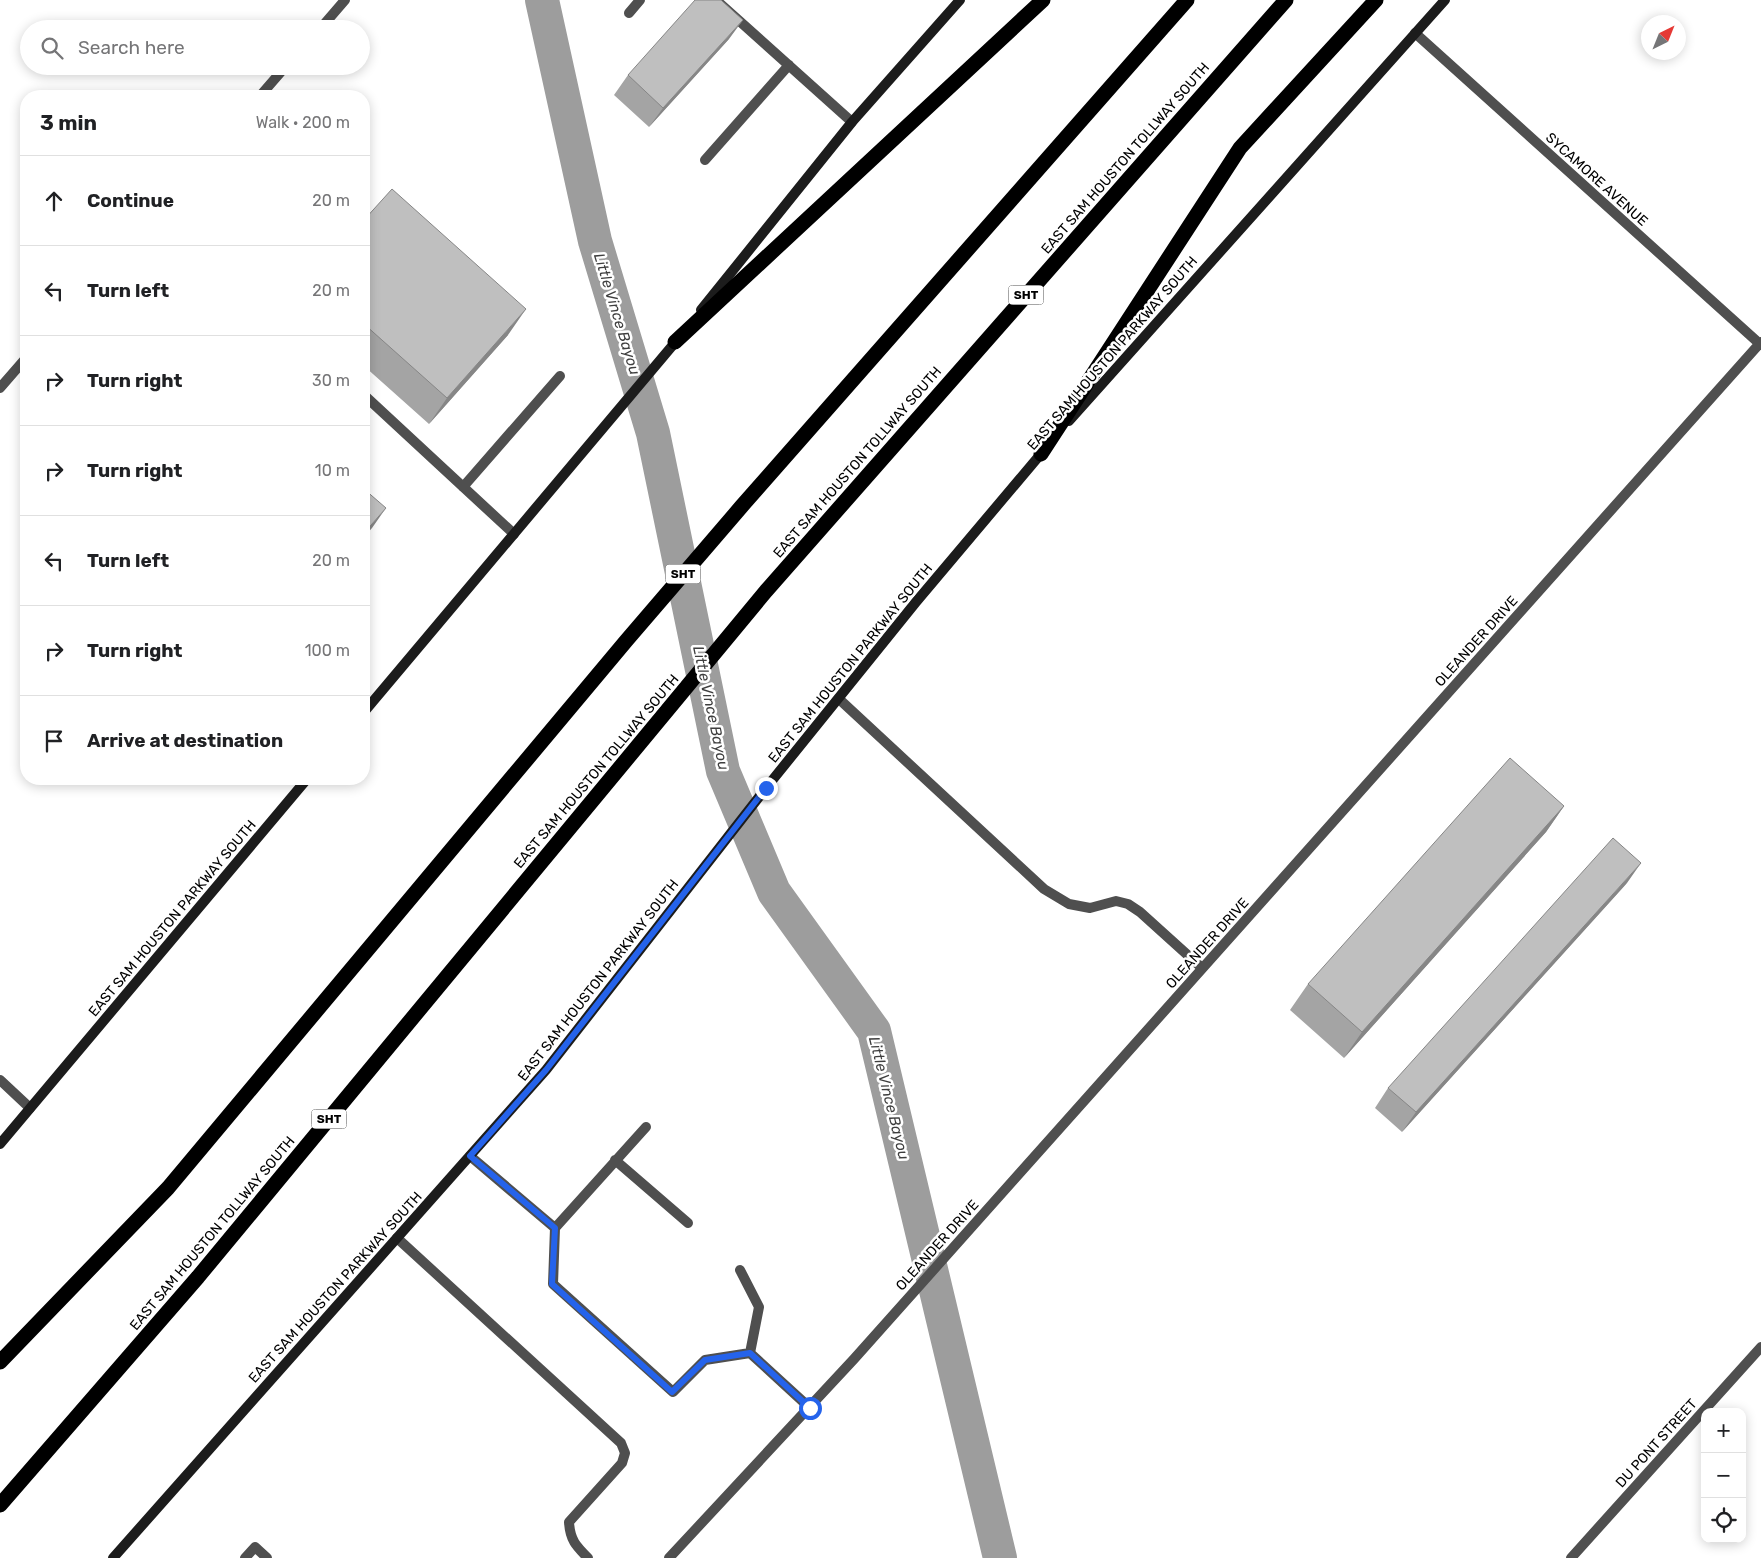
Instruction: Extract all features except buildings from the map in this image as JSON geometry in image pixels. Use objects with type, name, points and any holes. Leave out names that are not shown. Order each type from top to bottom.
[{"type":"highway","points":[[675,342],[1042,0]]},
{"type":"highway","name":"SHT","points":[[0,1362],[168,1188],[626,641],[741,507],[1187,0]]},
{"type":"highway","name":"EAST SAM HOUSTON TOLLWAY SOUTH","points":[[0,1505],[198,1277],[766,591],[1286,0]]},
{"type":"highway","points":[[1041,454],[1240,148],[1376,0]]},
{"type":"main road","points":[[370,705],[675,342],[852,122],[960,0]]},
{"type":"main road","name":"EAST SAM HOUSTON PARKWAY SOUTH","points":[[113,1558],[546,1070],[766,788],[839,700],[916,602],[1041,454],[1445,0]]},
{"type":"main road","name":"EAST SAM HOUSTON PARKWAY SOUTH","points":[[0,1144],[302,785]]},
{"type":"street","points":[[328,20],[345,0]]},
{"type":"street","points":[[629,13],[640,0]]},
{"type":"street","points":[[716,0],[852,122]]},
{"type":"street","name":"SYCAMORE AVENUE","points":[[1415,33],[1761,344]]},
{"type":"street","points":[[705,160],[789,65]]},
{"type":"street","points":[[265,90],[278,75]]},
{"type":"street","name":"OLEANDER DRIVE","points":[[669,1558],[810,1408],[1761,344]]},
{"type":"street","points":[[0,388],[20,365]]},
{"type":"street","points":[[463,487],[560,376]]},
{"type":"street","points":[[370,401],[514,534]]},
{"type":"street","points":[[839,700],[1044,889],[1069,904],[1090,908],[1116,901],[1128,904],[1140,912],[1202,968]]},
{"type":"street","points":[[0,1080],[30,1108]]},
{"type":"street","points":[[646,1127],[555,1228],[552,1284],[672,1392],[705,1360],[750,1353]]},
{"type":"street","points":[[470,1156],[555,1228]]},
{"type":"street","points":[[615,1160],[688,1223]]},
{"type":"street","points":[[397,1238],[621,1443],[625,1453],[622,1463],[569,1522],[570,1534],[576,1547],[588,1558]]},
{"type":"street","points":[[740,1270],[759,1307],[750,1353]]},
{"type":"street","name":"DU PONT STREET","points":[[1571,1558],[1761,1347]]},
{"type":"street","points":[[750,1353],[810,1408]]},
{"type":"street","points":[[244,1558],[255,1547],[267,1558]]},
{"type":"waterway","name":"Little Vince Bayou","points":[[542,0],[595,241],[653,433],[723,771],[774,892],[874,1031],[1000,1558]]},
{"type":"route","points":[[766,788],[546,1070],[470,1156],[555,1228],[552,1284],[672,1392],[705,1360],[750,1353],[810,1408]]}]
